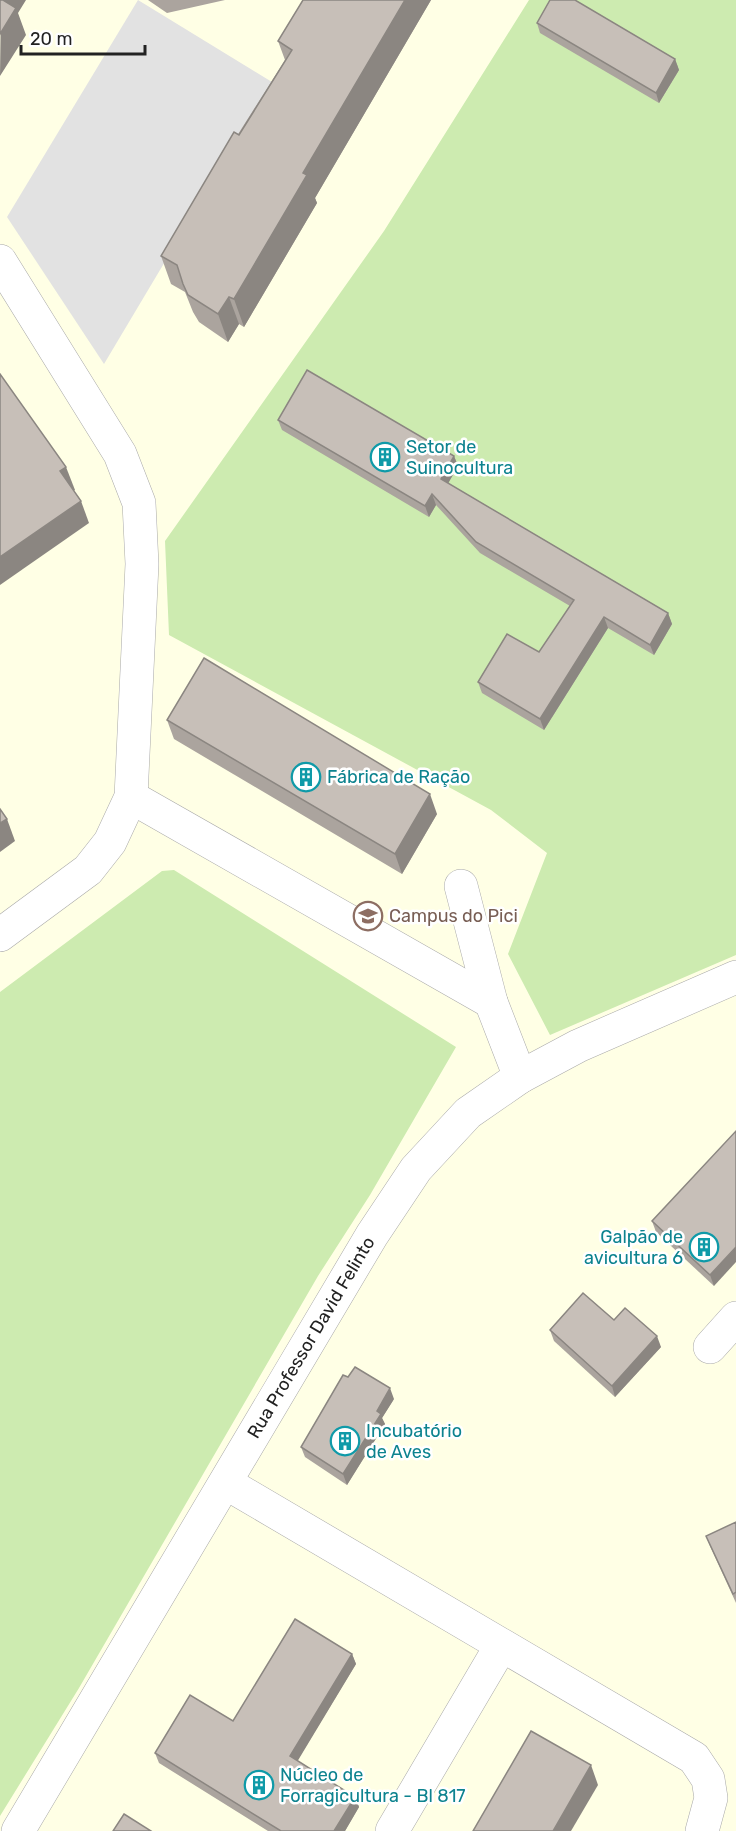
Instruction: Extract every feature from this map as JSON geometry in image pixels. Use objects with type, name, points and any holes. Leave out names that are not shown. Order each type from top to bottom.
[{"type":"street","points":[[0,261],[120,454],[139,503],[142,564],[131,798],[110,842],[88,870],[0,935]]},
{"type":"street","points":[[131,798],[491,1002]]},
{"type":"street","points":[[461,886],[491,1002],[520,1077]]},
{"type":"street","name":"Rua Professor David Felinto","points":[[18,1831],[372,1235],[416,1169],[468,1113],[520,1077],[578,1046],[736,978]]},
{"type":"street","points":[[710,1347],[736,1317]]},
{"type":"street","points":[[226,1483],[694,1758],[708,1779],[711,1798],[702,1831]]},
{"type":"street","points":[[392,1831],[501,1646]]},
{"type":"shaded area","name":"Campus do Pici","points":[[0,0],[736,0],[736,1831],[0,1831]]},
{"type":"shaded area","points":[[138,0],[272,82],[104,364],[7,217]]},
{"type":"green space","points":[[529,0],[736,0],[736,955],[550,1035],[508,954],[547,853],[491,810],[169,635],[165,541],[384,231]]},
{"type":"green space","points":[[174,870],[456,1047],[370,1195],[318,1276],[79,1688],[0,1816],[0,992],[162,871]]},
{"type":"building","points":[[0,0],[16,8],[0,34]]},
{"type":"building","points":[[303,0],[405,0],[303,173],[307,175],[234,299],[229,297],[218,314],[188,295],[177,265],[161,256],[234,132],[239,135],[292,50],[278,41]]},
{"type":"building","points":[[550,0],[575,0],[675,59],[656,93],[537,23]]},
{"type":"building","points":[[307,370],[454,456],[441,479],[668,613],[650,645],[604,617],[540,719],[478,682],[507,634],[539,652],[574,600],[476,542],[432,494],[425,506],[278,420]]},
{"type":"building","points":[[0,374],[66,467],[60,471],[81,501],[0,557]]},
{"type":"building","name":"Fábrica de Ração","points":[[204,658],[430,794],[395,854],[167,720]]},
{"type":"building","points":[[0,809],[7,819],[0,823]]},
{"type":"building","name":"Galpão de avicultura 6","points":[[736,1131],[736,1247],[710,1275],[652,1221]]},
{"type":"building","points":[[583,1293],[614,1320],[625,1308],[657,1336],[612,1386],[550,1330]]},
{"type":"building","name":"Incubatório de Aves","points":[[355,1367],[390,1388],[377,1411],[381,1414],[343,1474],[301,1447],[343,1375],[348,1377]]},
{"type":"building","points":[[736,1522],[736,1592],[733,1594],[706,1536]]},
{"type":"building","points":[[295,1619],[352,1654],[290,1756],[355,1797],[334,1831],[281,1831],[155,1753],[190,1695],[233,1721]]},
{"type":"building","points":[[531,1731],[591,1765],[553,1831],[473,1831]]},
{"type":"building","points":[[124,1814],[151,1831],[113,1831]]},
{"type":"place","name":"Setor de Suinocultura","points":[[385,457]]},
{"type":"place","name":"Fábrica de Ração","points":[[306,777]]},
{"type":"place","name":"Campus do Pici","points":[[368,916]]},
{"type":"place","name":"Galpão de avicultura 6","points":[[704,1247]]},
{"type":"place","name":"Incubatório de Aves","points":[[345,1441]]},
{"type":"place","name":"Núcleo de Forragicultura - Bl 817","points":[[259,1785]]}]
